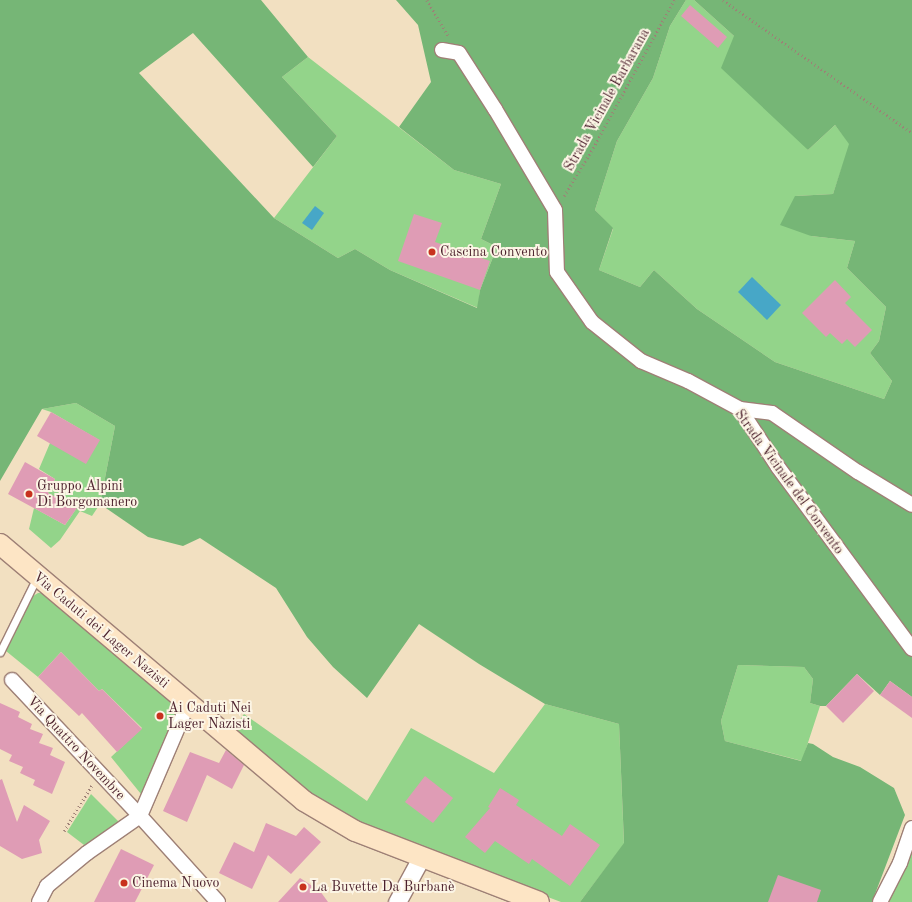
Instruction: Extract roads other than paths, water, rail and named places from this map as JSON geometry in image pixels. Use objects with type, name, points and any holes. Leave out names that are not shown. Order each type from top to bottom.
[{"type":"main road","name":"Via Caduti dei Lager Nazisti","points":[[0,544],[304,801],[355,831],[422,856]]},
{"type":"main road","points":[[422,856],[539,902]]},
{"type":"street","name":"Strada Vicinale del Convento","points":[[442,50],[459,53],[495,109],[555,210],[557,272],[592,322],[641,361],[688,382],[740,409],[778,467],[912,649]]},
{"type":"street","points":[[740,409],[772,413],[858,472],[912,505]]},
{"type":"street","name":"Via Quattro Novembre","points":[[12,680],[140,816],[218,902]]},
{"type":"street","name":"Via Quattro Novembre","points":[[140,816],[188,704]]},
{"type":"street","points":[[39,902],[47,886],[88,853],[140,816]]},
{"type":"street","points":[[880,902],[900,863],[912,828]]},
{"type":"street","points":[[397,902],[422,856]]},
{"type":"lane","points":[[0,652],[37,576]]},
{"type":"water","points":[[315,206],[324,213],[312,230],[302,223]]},
{"type":"water","points":[[752,277],[781,305],[767,320],[738,292]]},
{"type":"place","name":"Cascina Convento","points":[[432,252]]},
{"type":"place","name":"Gruppo Alpini Di Borgomanero","points":[[29,494]]},
{"type":"place","name":"Ai Caduti Nei Lager Nazisti","points":[[160,716]]},
{"type":"place","name":"Cinema Nuovo","points":[[124,883]]},
{"type":"place","name":"La Buvette Da Burbanè","points":[[303,887]]}]
